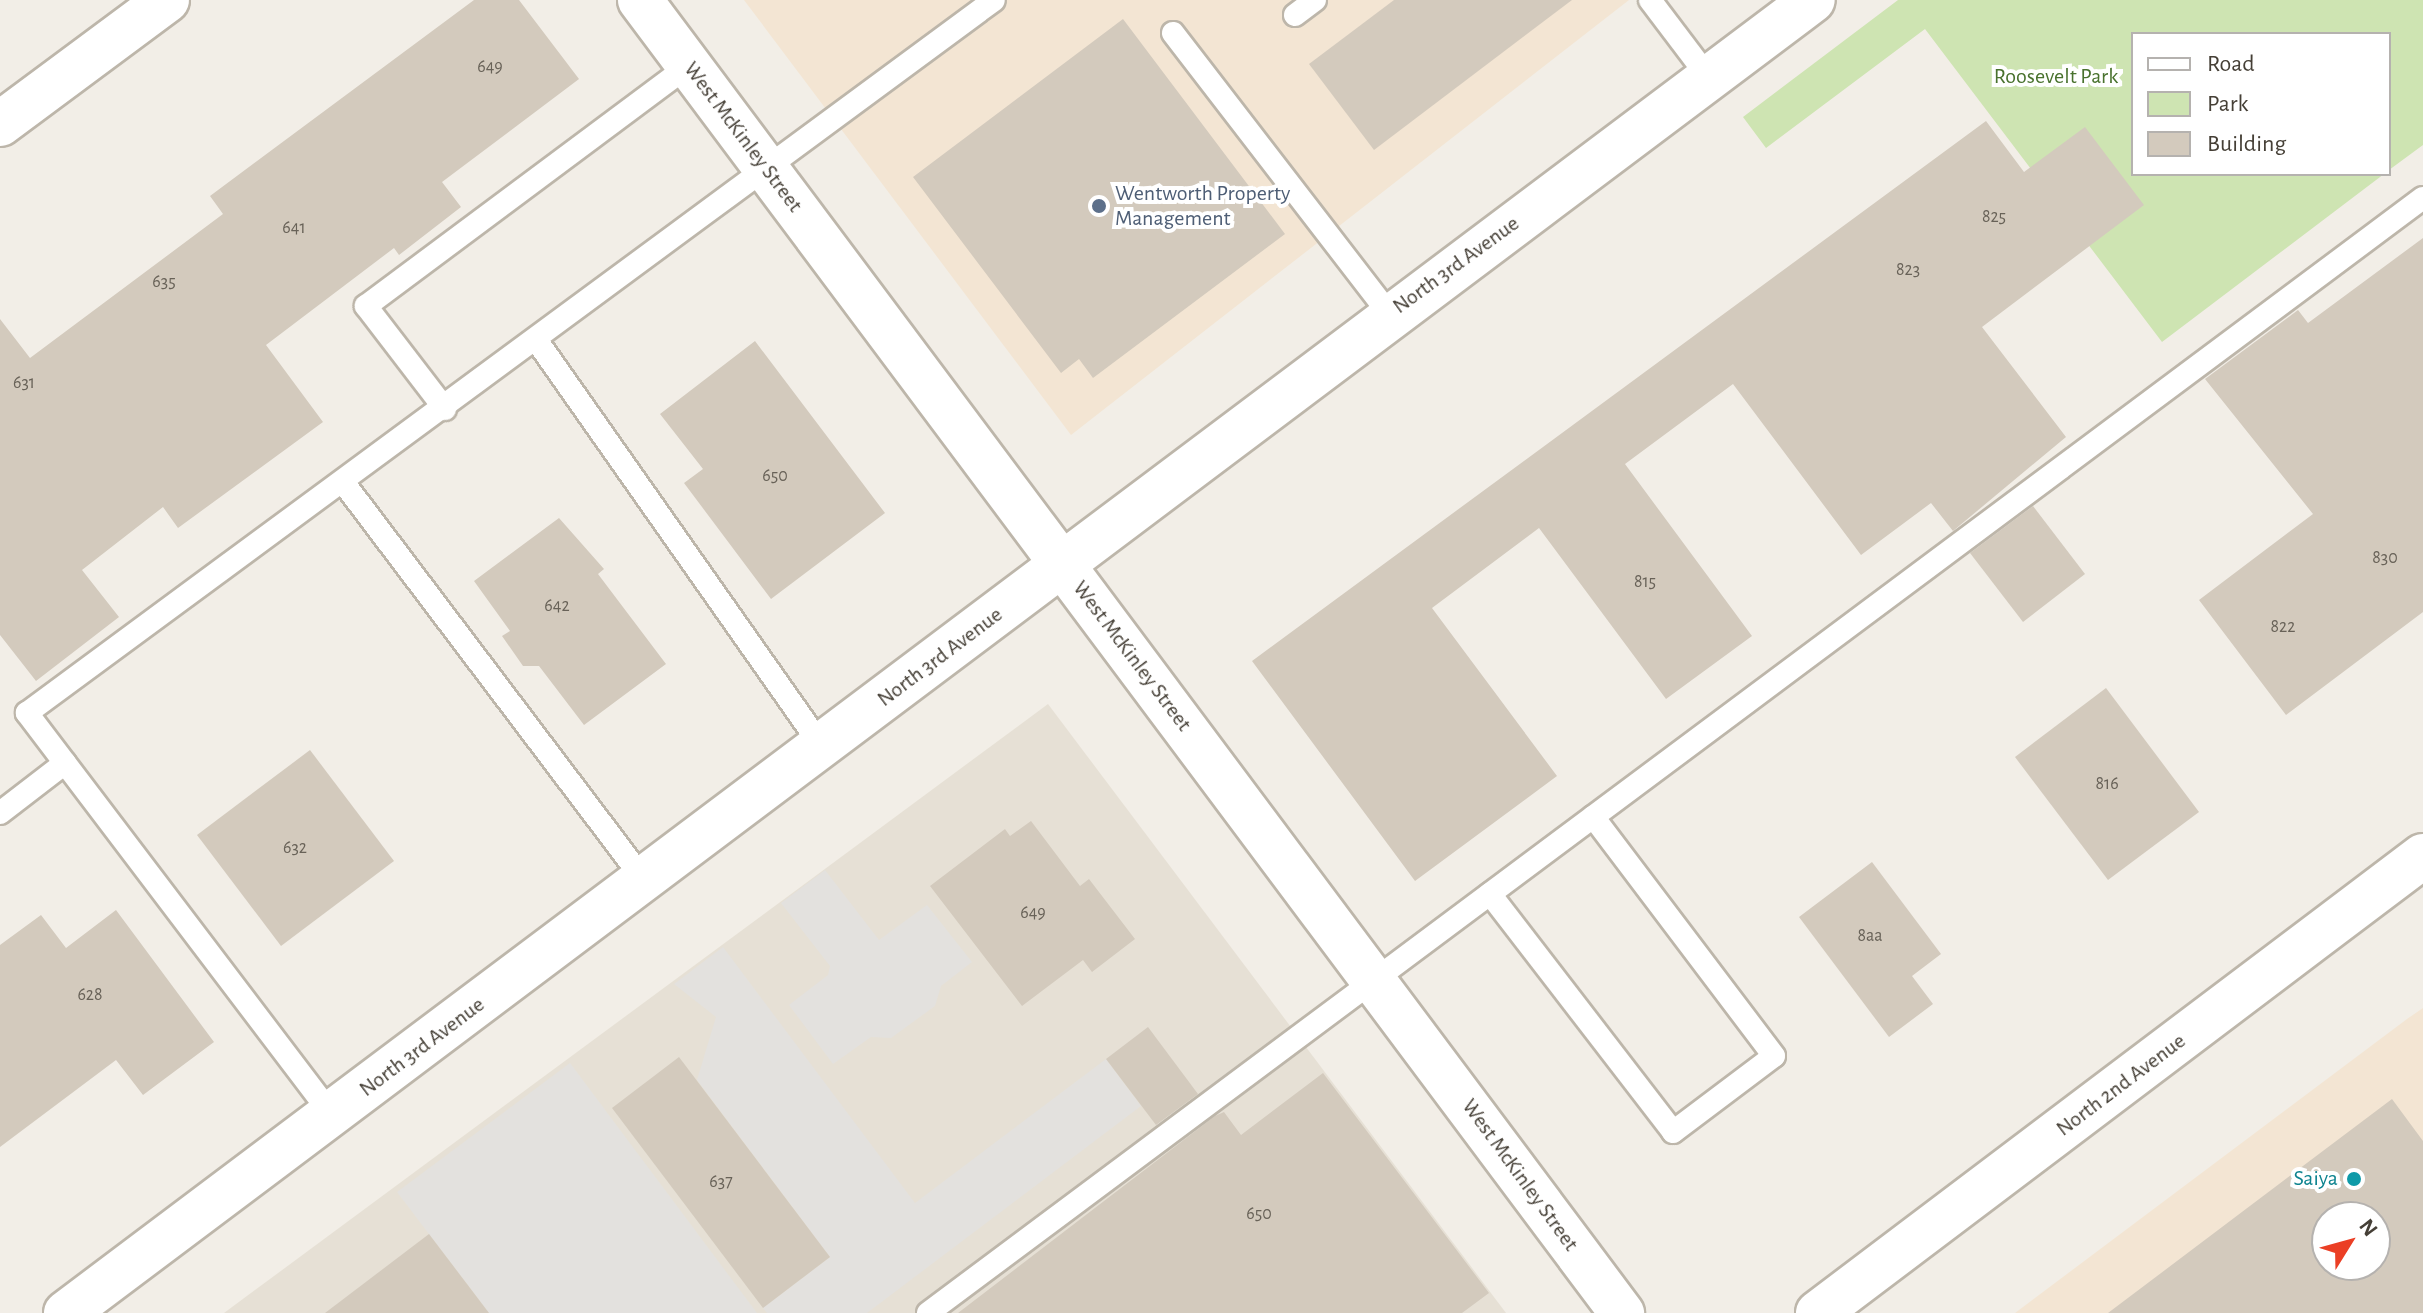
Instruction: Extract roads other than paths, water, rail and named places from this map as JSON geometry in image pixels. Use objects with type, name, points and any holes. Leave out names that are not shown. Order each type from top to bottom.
[{"type":"street","points":[[0,124],[167,0]]},
{"type":"street","name":"West McKinley Street","points":[[640,0],[1622,1313]]},
{"type":"street","name":"North 3rd Avenue","points":[[66,1313],[822,746],[1389,313],[1813,0]]},
{"type":"street","name":"North 2nd Avenue","points":[[1818,1313],[2423,856]]},
{"type":"lane","points":[[332,1115],[27,713],[769,171],[994,0]]},
{"type":"lane","points":[[1295,15],[1315,0]]},
{"type":"lane","points":[[1650,0],[1709,78]]},
{"type":"lane","points":[[1173,33],[1389,313]]},
{"type":"lane","points":[[445,409],[366,306],[689,65]]},
{"type":"lane","points":[[928,1313],[2423,198]]},
{"type":"lane","points":[[537,341],[822,746]]},
{"type":"lane","points":[[343,482],[644,880]]},
{"type":"lane","points":[[0,813],[65,763]]},
{"type":"lane","points":[[1490,894],[1673,1132],[1774,1056],[1593,817]]},
{"type":"place","name":"Wentworth Property Management","points":[[1099,206]]},
{"type":"place","name":"Saiya","points":[[2354,1179]]},
{"type":"park label","name":"Roosevelt Park","points":[[2056,77]]}]
